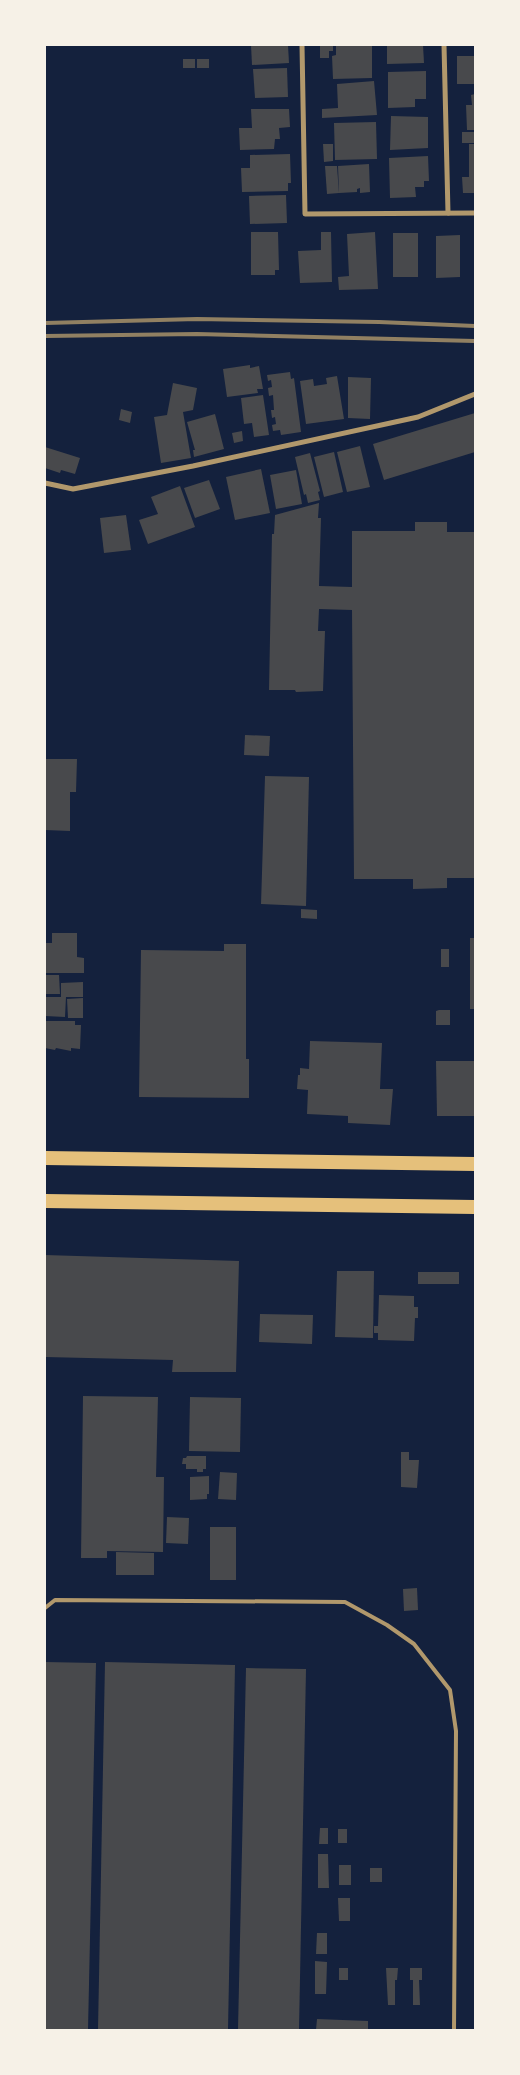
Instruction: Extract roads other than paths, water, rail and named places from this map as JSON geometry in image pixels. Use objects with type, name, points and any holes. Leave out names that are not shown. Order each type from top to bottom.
[{"type":"highway","points":[[45,1158],[475,1164]]},
{"type":"highway","points":[[45,1201],[475,1207]]},
{"type":"street","points":[[302,45],[305,214],[475,212]]},
{"type":"street","points":[[444,45],[448,213]]},
{"type":"street","points":[[45,483],[73,489],[193,466],[418,417],[475,394]]},
{"type":"lane","points":[[45,1608],[55,1600],[345,1602],[387,1625],[414,1644],[450,1690],[456,1731],[454,2030]]},
{"type":"railway","points":[[45,323],[197,319],[379,322],[475,326]]},
{"type":"railway","points":[[45,336],[197,334],[475,341]]}]
